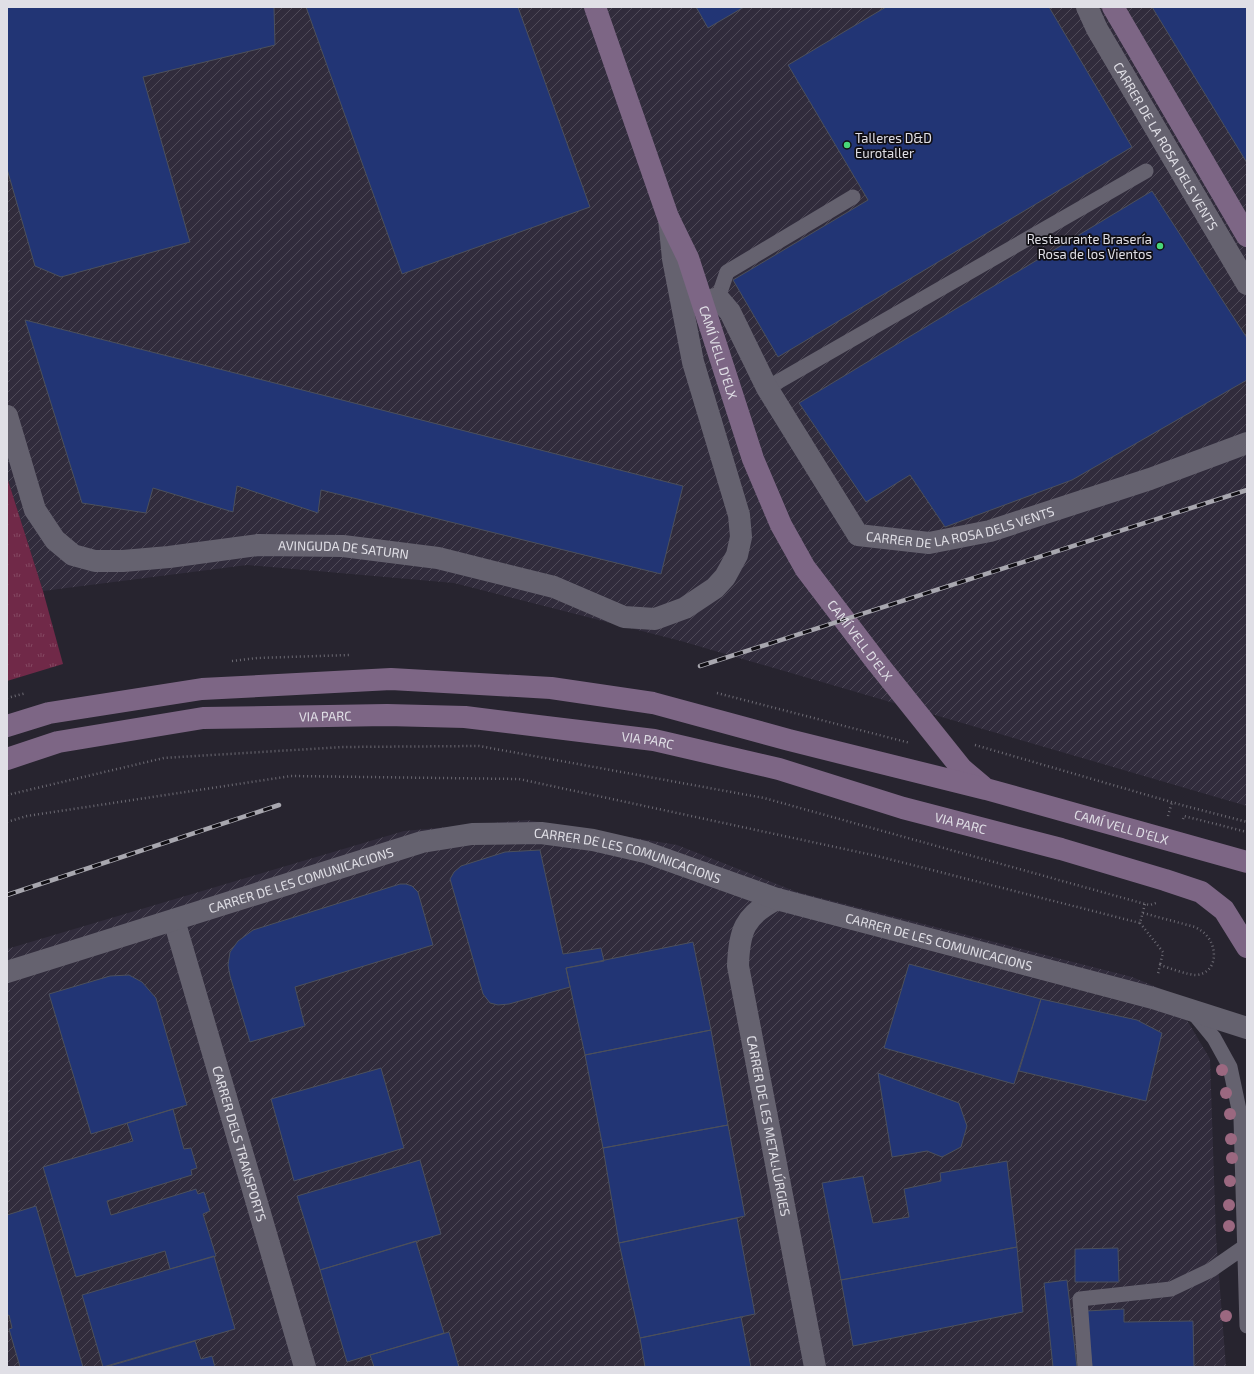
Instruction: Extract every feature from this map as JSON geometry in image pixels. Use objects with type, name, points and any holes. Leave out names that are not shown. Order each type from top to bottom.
[{"type":"main road","name":"CAMÍ VELL D'ELX","points":[[595,7],[669,219],[710,301],[753,460],[773,510],[805,568],[878,664],[962,769],[986,789],[1177,841],[1247,862]]},
{"type":"main road","name":"CARRER DE LA ROSA DELS VENTS","points":[[1113,7],[1247,236]]},
{"type":"main road","points":[[7,726],[49,713],[202,689],[391,679],[551,688],[653,703],[789,740],[986,789]]},
{"type":"main road","name":"VIA PARC","points":[[7,759],[58,742],[203,718],[387,715],[465,717],[654,740],[779,769],[903,808],[1061,850],[1201,892],[1224,910],[1247,947]]},
{"type":"street","name":"CARRER DE LA ROSA DELS VENTS","points":[[1087,7],[1101,36],[1247,284]]},
{"type":"street","name":"CAMÍ VELL D'ELX","points":[[669,219],[673,259],[693,362],[739,515],[741,537],[737,555]]},
{"type":"street","name":"CARRER DE LA ROSA DELS VENTS","points":[[710,301],[730,312],[766,388],[858,535],[929,543],[990,531],[1150,479],[1247,442]]},
{"type":"street","name":"AVINGUDA DE SATURN","points":[[7,416],[35,510],[55,540],[73,555],[95,561],[123,561],[169,557],[258,545],[343,546],[438,558],[554,588],[624,617],[655,619],[685,608],[715,588],[725,577],[737,555]]},
{"type":"street","name":"CARRER DE LES COMUNICACIONS","points":[[7,972],[422,842],[472,834],[541,833],[594,840],[645,852],[777,899],[1153,998],[1247,1028]]},
{"type":"street","name":"CARRER DE LES METAL·LÚRGIES","points":[[777,899],[758,911],[750,919],[742,931],[738,966],[815,1367]]},
{"type":"street","name":"CARRER DELS TRANSPORTS","points":[[174,920],[306,1367]]},
{"type":"lane","points":[[766,388],[1146,171]]},
{"type":"lane","points":[[710,301],[727,272],[853,197]]},
{"type":"lane","points":[[1190,1010],[1214,1038],[1230,1067],[1241,1119],[1246,1246],[1247,1326]]},
{"type":"lane","points":[[1085,1367],[1080,1299],[1172,1289],[1211,1270],[1246,1246]]},
{"type":"path","points":[[7,795],[164,758],[342,747],[479,746],[764,798],[1150,905],[1156,903],[1160,898],[1165,880]]},
{"type":"path","points":[[7,822],[27,816],[291,776],[519,779],[877,856],[1140,923],[1163,952],[1156,981]]},
{"type":"path","points":[[1177,841],[1184,816],[1247,832]]},
{"type":"path","points":[[1140,923],[1146,899]]},
{"type":"path","points":[[1143,912],[1195,927],[1202,931],[1213,945],[1215,955],[1213,963],[1209,970],[1202,974],[1195,975],[1160,965]]},
{"type":"shaded area","points":[[7,7],[1247,7],[1247,806],[681,641],[454,583],[247,565],[43,591],[7,477]]},
{"type":"shaded area","points":[[527,820],[677,845],[797,892],[1132,977],[1171,993],[1210,1059],[1216,1237],[1226,1367],[7,1367],[7,949],[404,831]]},
{"type":"green space","points":[[7,477],[43,591],[63,664],[7,681]]},
{"type":"building","points":[[7,7],[274,7],[275,45],[143,77],[190,242],[61,277],[35,266],[7,169]]},
{"type":"building","points":[[306,7],[518,7],[590,207],[402,274]]},
{"type":"building","points":[[696,7],[744,7],[708,28]]},
{"type":"building","points":[[886,7],[1049,7],[1132,147],[778,357],[733,280],[868,200],[788,65]]},
{"type":"building","points":[[1152,7],[1247,7],[1247,163]]},
{"type":"building","points":[[1152,191],[1247,338],[1247,380],[1072,480],[945,527],[910,475],[866,502],[799,403]]},
{"type":"building","points":[[25,320],[683,486],[661,574],[321,490],[318,513],[237,486],[233,512],[153,488],[146,513],[82,503]]},
{"type":"building","points":[[540,850],[563,954],[601,948],[604,961],[566,968],[570,987],[509,1004],[498,1005],[490,1003],[483,994],[450,879],[454,872],[461,866],[505,852]]},
{"type":"building","points":[[400,884],[412,886],[418,892],[433,945],[295,987],[305,1026],[250,1042],[228,965],[230,952],[238,941],[253,930]]},
{"type":"building","points":[[693,942],[711,1030],[585,1055],[566,968]]},
{"type":"building","points":[[909,964],[1041,999],[1014,1084],[884,1048]]},
{"type":"building","points":[[129,975],[142,982],[156,998],[187,1105],[91,1134],[49,994],[110,976]]},
{"type":"building","points":[[1041,999],[1137,1020],[1162,1033],[1146,1101],[1019,1071]]},
{"type":"building","points":[[711,1030],[728,1125],[603,1148],[585,1055]]},
{"type":"building","points":[[381,1068],[404,1148],[294,1181],[271,1099]]},
{"type":"building","points":[[878,1073],[959,1103],[967,1126],[961,1147],[942,1157],[927,1151],[892,1157]]},
{"type":"building","points":[[173,1109],[184,1149],[191,1148],[197,1168],[191,1170],[192,1175],[107,1201],[111,1215],[196,1189],[198,1194],[204,1192],[210,1211],[203,1214],[216,1256],[170,1269],[165,1251],[76,1277],[43,1167],[133,1141],[127,1123]]},
{"type":"building","points":[[728,1125],[745,1216],[619,1243],[603,1148]]},
{"type":"building","points":[[420,1160],[441,1234],[320,1270],[297,1196]]},
{"type":"building","points":[[1007,1161],[1017,1247],[841,1280],[822,1183],[863,1176],[873,1223],[909,1217],[904,1189],[941,1181],[940,1173]]},
{"type":"building","points":[[36,1206],[83,1367],[20,1367],[9,1329],[12,1328],[9,1315],[7,1316],[7,1215]]},
{"type":"building","points":[[737,1218],[755,1314],[640,1338],[619,1243]]},
{"type":"building","points":[[416,1241],[444,1333],[347,1362],[320,1270]]},
{"type":"building","points":[[1017,1247],[1023,1312],[853,1346],[841,1280]]},
{"type":"building","points":[[1118,1248],[1119,1282],[1075,1282],[1075,1249]]},
{"type":"building","points":[[214,1256],[235,1329],[103,1367],[82,1295]]},
{"type":"building","points":[[1067,1280],[1077,1367],[1053,1367],[1044,1283]]},
{"type":"building","points":[[1124,1309],[1124,1322],[1193,1321],[1194,1367],[1092,1367],[1086,1311]]},
{"type":"building","points":[[741,1317],[751,1367],[645,1367],[640,1338]]},
{"type":"building","points":[[449,1332],[459,1367],[374,1367],[370,1355]]},
{"type":"building","points":[[195,1341],[201,1359],[212,1356],[215,1367],[106,1367]]},
{"type":"railway","points":[[700,666],[1247,490]]},
{"type":"railway","points":[[7,895],[279,805]]},
{"type":"place","name":"Talleres D&D Eurotaller","points":[[847,145]]},
{"type":"place","name":"Restaurante Brasería Rosa de los Vientos","points":[[1160,246]]}]
